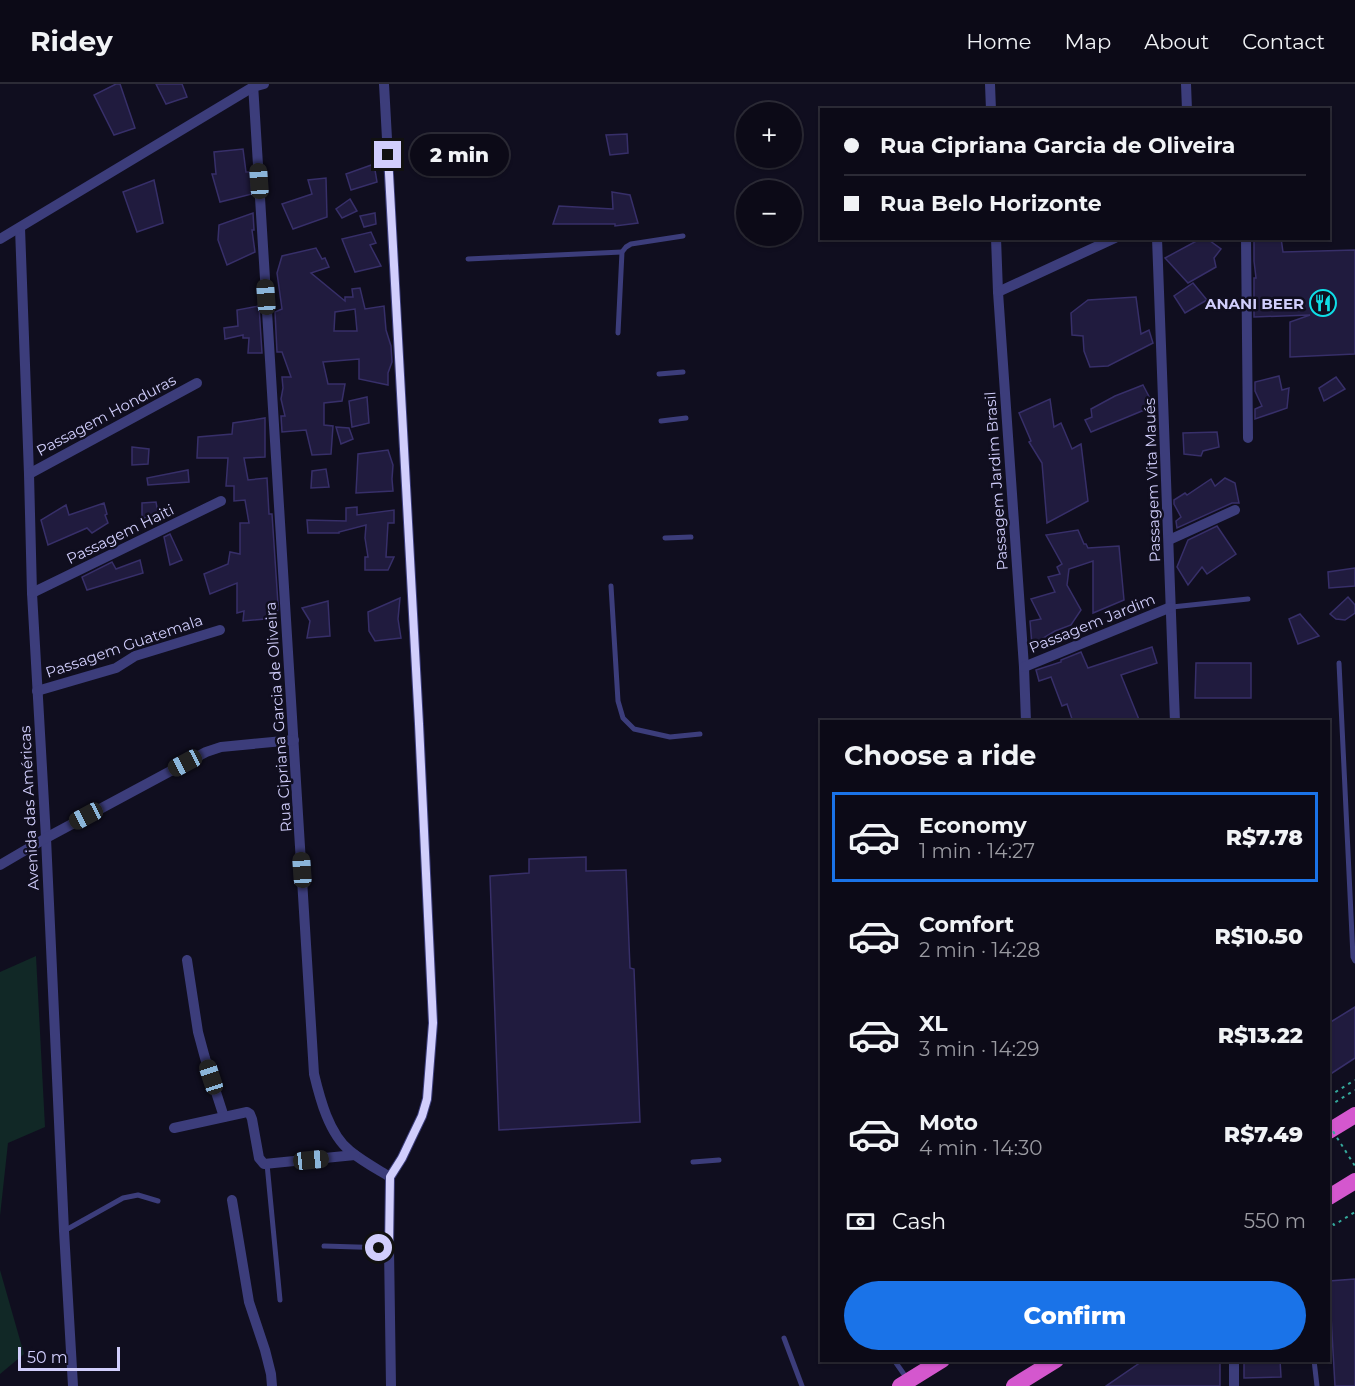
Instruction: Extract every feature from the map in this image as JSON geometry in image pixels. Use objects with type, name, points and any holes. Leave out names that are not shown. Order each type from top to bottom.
[{"type":"highway","points":[[1330,1130],[1355,1115]]},
{"type":"highway","points":[[1330,1196],[1355,1181]]},
{"type":"highway","points":[[904,1383],[939,1362]]},
{"type":"highway","points":[[1014,1386],[1053,1362]]},
{"type":"street","points":[[384,84],[433,1023],[427,1099],[422,1116],[402,1158],[390,1177],[391,1386]]},
{"type":"street","points":[[990,84],[991,108]]},
{"type":"street","points":[[1186,84],[1187,108]]},
{"type":"street","points":[[0,239],[256,85]]},
{"type":"street","name":"Rua Cipriana Garcia de Oliveira","points":[[256,85],[314,1074],[327,1118],[347,1149],[390,1177]]},
{"type":"street","name":"Avenida das Américas","points":[[20,228],[32,593],[73,1386]]},
{"type":"street","name":"Passagem Jardim Brasil","points":[[996,240],[1026,720]]},
{"type":"street","points":[[998,292],[1111,240]]},
{"type":"street","name":"Passagem Vita Maués","points":[[1158,240],[1175,720]]},
{"type":"street","points":[[1246,240],[1248,438]]},
{"type":"street","name":"Passagem Honduras","points":[[29,474],[197,383]]},
{"type":"street","name":"Passagem Haiti","points":[[32,593],[221,501]]},
{"type":"street","points":[[1169,540],[1235,510]]},
{"type":"street","name":"Passagem Jardim","points":[[1024,667],[1171,607]]},
{"type":"street","name":"Passagem Guatemala","points":[[37,692],[116,668],[135,656],[220,630]]},
{"type":"street","points":[[0,865],[206,752],[221,747],[294,740]]},
{"type":"street","points":[[187,960],[198,1032],[224,1117]]},
{"type":"street","points":[[174,1128],[243,1112],[250,1114],[252,1119],[261,1162],[267,1164],[355,1155]]},
{"type":"street","points":[[232,1200],[249,1302],[265,1350],[272,1386]]},
{"type":"street","points":[[1234,1362],[1234,1386]]},
{"type":"lane","points":[[618,333],[622,252],[631,244],[683,236]]},
{"type":"lane","points":[[468,259],[622,252]]},
{"type":"lane","points":[[659,374],[683,372]]},
{"type":"lane","points":[[661,422],[686,418]]},
{"type":"lane","points":[[665,537],[691,537]]},
{"type":"lane","points":[[610,586],[618,701],[623,718],[634,729],[670,737],[700,734]]},
{"type":"lane","points":[[1171,607],[1248,599]]},
{"type":"lane","points":[[1339,663],[1355,961]]},
{"type":"lane","points":[[693,1162],[719,1160]]},
{"type":"lane","points":[[267,1164],[280,1300]]},
{"type":"lane","points":[[64,1231],[123,1198],[138,1195],[158,1201]]},
{"type":"lane","points":[[324,1246],[389,1248]]},
{"type":"lane","points":[[784,1338],[802,1386]]},
{"type":"lane","points":[[895,1362],[904,1383]]},
{"type":"lane","points":[[1314,1362],[1317,1386]]},
{"type":"path","points":[[1330,1095],[1355,1080]]},
{"type":"path","points":[[1330,1105],[1355,1090]]},
{"type":"path","points":[[1330,1127],[1355,1166]]},
{"type":"path","points":[[1330,1219],[1334,1225],[1355,1212]]},
{"type":"green space","points":[[36,956],[45,1127],[8,1143],[0,1216],[0,972]]},
{"type":"green space","points":[[0,1270],[24,1354],[0,1374]]},
{"type":"building","points":[[120,84],[135,128],[114,135],[94,95]]},
{"type":"building","points":[[156,84],[182,84],[187,97],[166,104]]},
{"type":"building","points":[[627,134],[628,153],[610,155],[606,135]]},
{"type":"building","points":[[243,149],[246,172],[251,172],[252,194],[220,202],[212,174],[216,174],[214,152]]},
{"type":"building","points":[[374,164],[377,182],[351,190],[346,174]]},
{"type":"building","points":[[326,178],[327,217],[293,229],[282,204],[312,194],[308,180]]},
{"type":"building","points":[[154,180],[163,223],[137,232],[123,192]]},
{"type":"building","points":[[612,192],[630,195],[638,223],[615,226],[615,224],[553,224],[559,206],[613,209]]},
{"type":"building","points":[[350,199],[357,211],[342,218],[336,209]]},
{"type":"building","points":[[253,213],[254,230],[252,230],[255,252],[227,265],[218,240],[219,225]]},
{"type":"building","points":[[375,213],[376,224],[364,227],[360,216]]},
{"type":"building","points":[[371,232],[376,243],[370,245],[381,266],[355,272],[342,239]]},
{"type":"building","points":[[1198,240],[1209,240],[1221,249],[1214,258],[1216,267],[1188,283],[1165,258]]},
{"type":"building","name":"ANANI BEER","points":[[1254,240],[1281,240],[1283,252],[1355,250],[1355,354],[1290,357],[1290,322],[1310,315],[1254,317],[1254,278],[1256,278]]},
{"type":"building","points":[[316,248],[329,267],[311,273],[345,301],[345,297],[353,297],[352,289],[360,288],[365,309],[384,306],[392,362],[388,373],[388,385],[359,379],[359,359],[323,362],[328,384],[345,384],[342,401],[324,403],[324,425],[333,426],[331,454],[312,455],[306,430],[282,432],[281,416],[285,416],[281,399],[282,377],[291,377],[282,352],[277,352],[275,312],[282,309],[277,273],[282,256]],"holes":[[[355,309],[357,331],[334,331],[335,312]]]},
{"type":"building","points":[[1193,283],[1207,300],[1185,313],[1174,296]]},
{"type":"building","points":[[1136,297],[1141,334],[1149,330],[1153,343],[1108,366],[1090,367],[1084,351],[1083,336],[1072,335],[1071,313],[1088,300]]},
{"type":"building","points":[[259,306],[262,353],[248,353],[249,338],[243,338],[243,335],[225,339],[224,328],[238,326],[237,310]]},
{"type":"building","points":[[1279,376],[1282,390],[1289,388],[1287,408],[1255,419],[1255,409],[1262,406],[1255,391],[1255,382]]},
{"type":"building","points":[[1336,377],[1345,389],[1324,401],[1319,388]]},
{"type":"building","points":[[1143,385],[1154,406],[1091,432],[1085,420],[1092,417],[1091,409]]},
{"type":"building","points":[[367,397],[369,423],[352,427],[349,401]]},
{"type":"building","points":[[1050,399],[1054,427],[1061,423],[1072,449],[1081,444],[1088,501],[1047,523],[1042,463],[1029,442],[1031,441],[1019,413]]},
{"type":"building","points":[[265,418],[265,457],[244,458],[248,480],[267,478],[269,514],[272,514],[277,618],[243,621],[244,611],[237,613],[237,583],[210,594],[204,574],[228,564],[230,552],[240,554],[240,523],[249,523],[245,500],[234,501],[234,486],[226,486],[228,458],[197,458],[198,437],[232,434],[233,423]]},
{"type":"building","points":[[336,427],[349,428],[353,439],[341,444]]},
{"type":"building","points":[[1217,432],[1219,447],[1203,451],[1201,456],[1184,454],[1183,433]]},
{"type":"building","points":[[132,447],[149,449],[148,464],[132,465]]},
{"type":"building","points":[[388,450],[393,465],[393,491],[356,493],[358,454]]},
{"type":"building","points":[[326,469],[329,487],[311,488],[312,471]]},
{"type":"building","points":[[188,470],[189,482],[148,485],[147,478]]},
{"type":"building","points":[[1225,478],[1235,483],[1239,503],[1232,503],[1177,528],[1176,521],[1181,517],[1174,500],[1185,493],[1187,495],[1211,479],[1215,486]]},
{"type":"building","points":[[156,502],[158,513],[142,519],[142,503]]},
{"type":"building","points":[[104,503],[108,523],[92,533],[87,528],[48,545],[41,520],[66,505],[69,515]]},
{"type":"building","points":[[357,507],[357,515],[394,510],[394,523],[388,523],[386,557],[394,557],[388,570],[365,570],[365,557],[368,557],[365,538],[366,525],[339,533],[308,533],[307,520],[346,521],[346,508]]},
{"type":"building","points":[[1217,526],[1236,554],[1207,574],[1202,567],[1188,585],[1177,567],[1188,540]]},
{"type":"building","points":[[1078,530],[1088,548],[1119,546],[1124,600],[1093,613],[1093,561],[1069,569],[1067,585],[1081,610],[1071,625],[1055,631],[1032,645],[1030,621],[1041,619],[1031,599],[1055,592],[1048,577],[1060,574],[1057,567],[1062,564],[1046,535]]},
{"type":"building","points":[[170,534],[182,560],[170,565],[164,537]]},
{"type":"building","points":[[140,560],[143,573],[87,590],[82,577],[112,562],[116,569]]},
{"type":"building","points":[[1355,568],[1355,586],[1329,588],[1328,572]]},
{"type":"building","points":[[1348,597],[1355,605],[1355,613],[1345,620],[1336,619],[1330,614]]},
{"type":"building","points":[[400,598],[398,619],[401,638],[375,641],[369,631],[368,612]]},
{"type":"building","points":[[328,601],[330,636],[307,638],[310,621],[302,608]]},
{"type":"building","points":[[1300,614],[1319,636],[1298,644],[1289,619]]},
{"type":"building","points":[[1152,647],[1157,663],[1121,675],[1139,720],[1072,720],[1067,704],[1062,706],[1051,677],[1039,681],[1036,670],[1061,662],[1081,652],[1088,668]]},
{"type":"building","points":[[1196,663],[1251,663],[1251,698],[1195,698]]},
{"type":"building","points":[[586,857],[586,871],[626,870],[630,968],[634,969],[640,1122],[499,1130],[490,876],[529,873],[529,859]]},
{"type":"building","points":[[1355,1007],[1355,1058],[1330,1074],[1330,1022]]},
{"type":"building","points":[[1355,1279],[1355,1386],[1335,1386],[1330,1281]]},
{"type":"building","points":[[1141,1362],[1220,1362],[1220,1386],[1106,1386]]},
{"type":"building","points":[[1244,1362],[1280,1362],[1281,1377],[1244,1378]]},
{"type":"place","name":"ANANI BEER","points":[[1323,303]]},
{"type":"route","points":[[379,1248],[389,1248],[390,1177],[402,1158],[422,1116],[427,1099],[433,1023],[388,155]]}]
